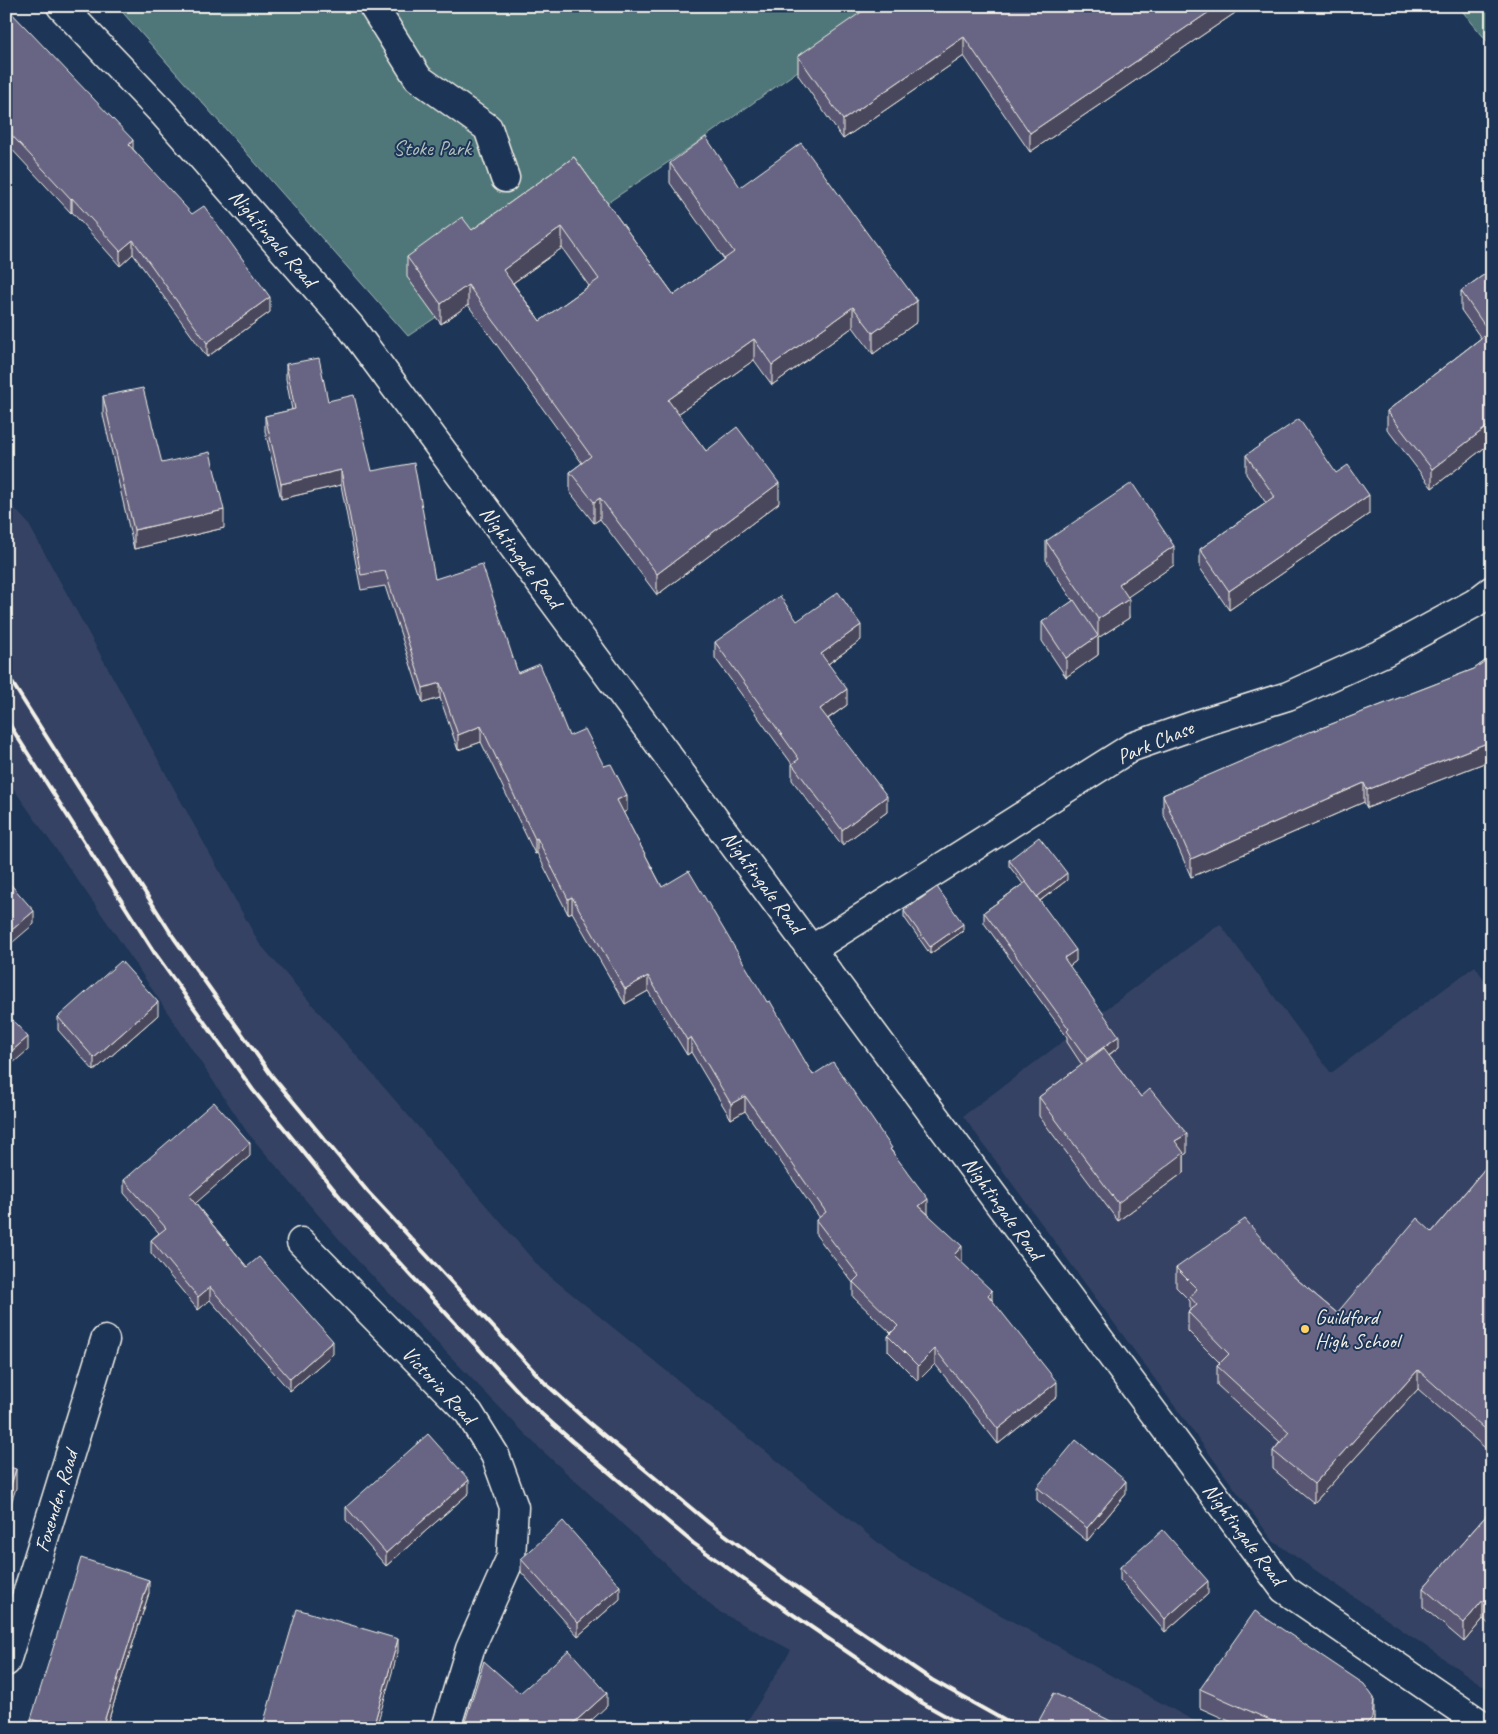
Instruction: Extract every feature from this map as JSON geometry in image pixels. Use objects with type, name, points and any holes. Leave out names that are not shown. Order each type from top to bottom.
[{"type":"street","name":"Nightingale Road","points":[[61,6],[163,113],[350,326],[1284,1589],[1487,1728]]},
{"type":"street","points":[[373,6],[418,78],[488,128],[505,178]]},
{"type":"street","name":"Park Chase","points":[[812,949],[1132,747],[1288,696],[1385,652],[1475,603],[1492,590]]},
{"type":"street","name":"Victoria Road","points":[[302,1242],[468,1413],[495,1455],[514,1507],[511,1557],[470,1649],[446,1728]]},
{"type":"street","name":"Foxenden Road","points":[[6,1662],[105,1340]]},
{"type":"shaded area","points":[[6,499],[28,523],[259,943],[541,1269],[897,1558],[1207,1728],[743,1728],[791,1650],[716,1610],[535,1444],[357,1260],[247,1132],[114,932],[6,778]]},
{"type":"shaded area","name":"Guildford High School","points":[[1220,924],[1331,1073],[1475,966],[1492,991],[1492,1692],[1273,1541],[963,1116]]},
{"type":"green space","name":"Stoke Park","points":[[117,6],[889,6],[694,145],[408,336]]},
{"type":"green space","points":[[1458,6],[1492,6],[1492,47]]},
{"type":"building","points":[[870,6],[1065,6],[1068,10],[1074,6],[1218,6],[1030,133],[964,37],[843,120],[798,56]]},
{"type":"building","points":[[6,7],[133,140],[129,145],[192,214],[204,206],[270,297],[207,343],[133,240],[120,251],[6,129]]},
{"type":"building","points":[[706,137],[740,187],[801,143],[917,301],[873,333],[853,307],[772,365],[754,339],[668,400],[706,451],[737,427],[779,483],[657,574],[600,498],[594,502],[570,472],[591,456],[468,285],[441,304],[407,257],[462,217],[472,230],[574,157],[674,295],[734,252],[670,163]],"holes":[[[562,227],[599,279],[540,321],[503,270]]]},
{"type":"building","points":[[1492,269],[1492,423],[1432,469],[1387,411],[1489,332],[1461,291]]},
{"type":"building","points":[[319,358],[328,401],[354,395],[372,471],[414,463],[435,579],[482,564],[518,673],[540,664],[569,736],[585,729],[604,766],[611,764],[627,795],[617,800],[662,887],[689,871],[767,1002],[770,1001],[813,1075],[833,1062],[892,1148],[890,1149],[928,1199],[919,1206],[962,1246],[954,1255],[992,1291],[988,1295],[1057,1382],[998,1429],[935,1349],[918,1366],[888,1336],[898,1326],[853,1282],[859,1276],[816,1220],[826,1212],[745,1096],[731,1104],[691,1037],[687,1040],[648,976],[625,989],[572,897],[568,899],[537,838],[535,839],[481,726],[458,735],[440,683],[423,688],[385,571],[361,575],[341,470],[281,484],[265,416],[295,409],[286,364]]},
{"type":"building","points":[[143,388],[162,463],[210,452],[224,510],[134,530],[103,396]]},
{"type":"building","points":[[1299,419],[1336,473],[1348,465],[1369,495],[1229,591],[1200,549],[1275,497],[1246,455]]},
{"type":"building","points":[[1132,483],[1174,546],[1119,584],[1129,599],[1098,619],[1046,541]]},
{"type":"building","points":[[838,592],[861,625],[821,654],[847,689],[820,709],[887,796],[842,830],[792,764],[799,759],[715,642],[780,596],[797,621]]},
{"type":"building","points":[[1074,600],[1098,636],[1066,658],[1042,622]]},
{"type":"building","points":[[1492,656],[1492,741],[1367,790],[1364,783],[1191,859],[1163,795],[1311,731],[1474,669]]},
{"type":"building","points":[[1039,837],[1067,873],[1037,897],[1009,860]]},
{"type":"building","points":[[6,879],[34,911],[6,935]]},
{"type":"building","points":[[1026,882],[1076,950],[1064,958],[1119,1036],[1087,1059],[1067,1031],[1069,1029],[984,912]]},
{"type":"building","points":[[937,887],[963,924],[930,947],[904,911]]},
{"type":"building","points":[[121,961],[158,1002],[94,1058],[58,1017]]},
{"type":"building","points":[[6,1013],[28,1037],[6,1056]]},
{"type":"building","points":[[1104,1048],[1141,1097],[1150,1089],[1187,1134],[1175,1141],[1184,1153],[1118,1203],[1039,1097]]},
{"type":"building","points":[[214,1102],[250,1143],[189,1196],[247,1267],[259,1257],[333,1341],[290,1379],[210,1287],[198,1297],[151,1240],[166,1228],[124,1180]]},
{"type":"building","points":[[1492,1160],[1492,1436],[1418,1370],[1314,1484],[1273,1451],[1289,1432],[1217,1366],[1229,1354],[1188,1312],[1197,1305],[1190,1297],[1197,1289],[1176,1268],[1245,1219],[1293,1276],[1337,1313],[1417,1218],[1432,1232]]},
{"type":"building","points":[[428,1434],[469,1480],[386,1553],[346,1507]]},
{"type":"building","points":[[1076,1440],[1126,1481],[1087,1528],[1037,1487]]},
{"type":"building","points":[[6,1466],[16,1469],[6,1501]]},
{"type":"building","points":[[1492,1509],[1492,1608],[1483,1600],[1464,1623],[1423,1588]]},
{"type":"building","points":[[563,1521],[620,1586],[578,1623],[521,1559]]},
{"type":"building","points":[[1163,1530],[1208,1581],[1165,1619],[1120,1567]]},
{"type":"building","points":[[81,1558],[149,1580],[102,1728],[58,1728],[31,1719]]},
{"type":"building","points":[[297,1609],[398,1639],[373,1728],[262,1728]]},
{"type":"building","points":[[1255,1611],[1364,1684],[1374,1698],[1372,1718],[1362,1728],[1288,1728],[1200,1689]]},
{"type":"building","points":[[569,1650],[607,1693],[568,1728],[463,1728],[484,1661],[520,1693]]},
{"type":"building","points":[[1054,1693],[1125,1728],[1035,1728]]},
{"type":"railway","points":[[6,673],[174,938],[272,1076],[368,1192],[545,1383],[588,1422],[709,1523],[793,1585],[932,1680],[1018,1728]]},
{"type":"railway","points":[[6,719],[154,952],[253,1090],[349,1208],[527,1401],[693,1543],[779,1605],[919,1701],[967,1728]]},
{"type":"place","name":"Guildford High School","points":[[1305,1329]]}]
